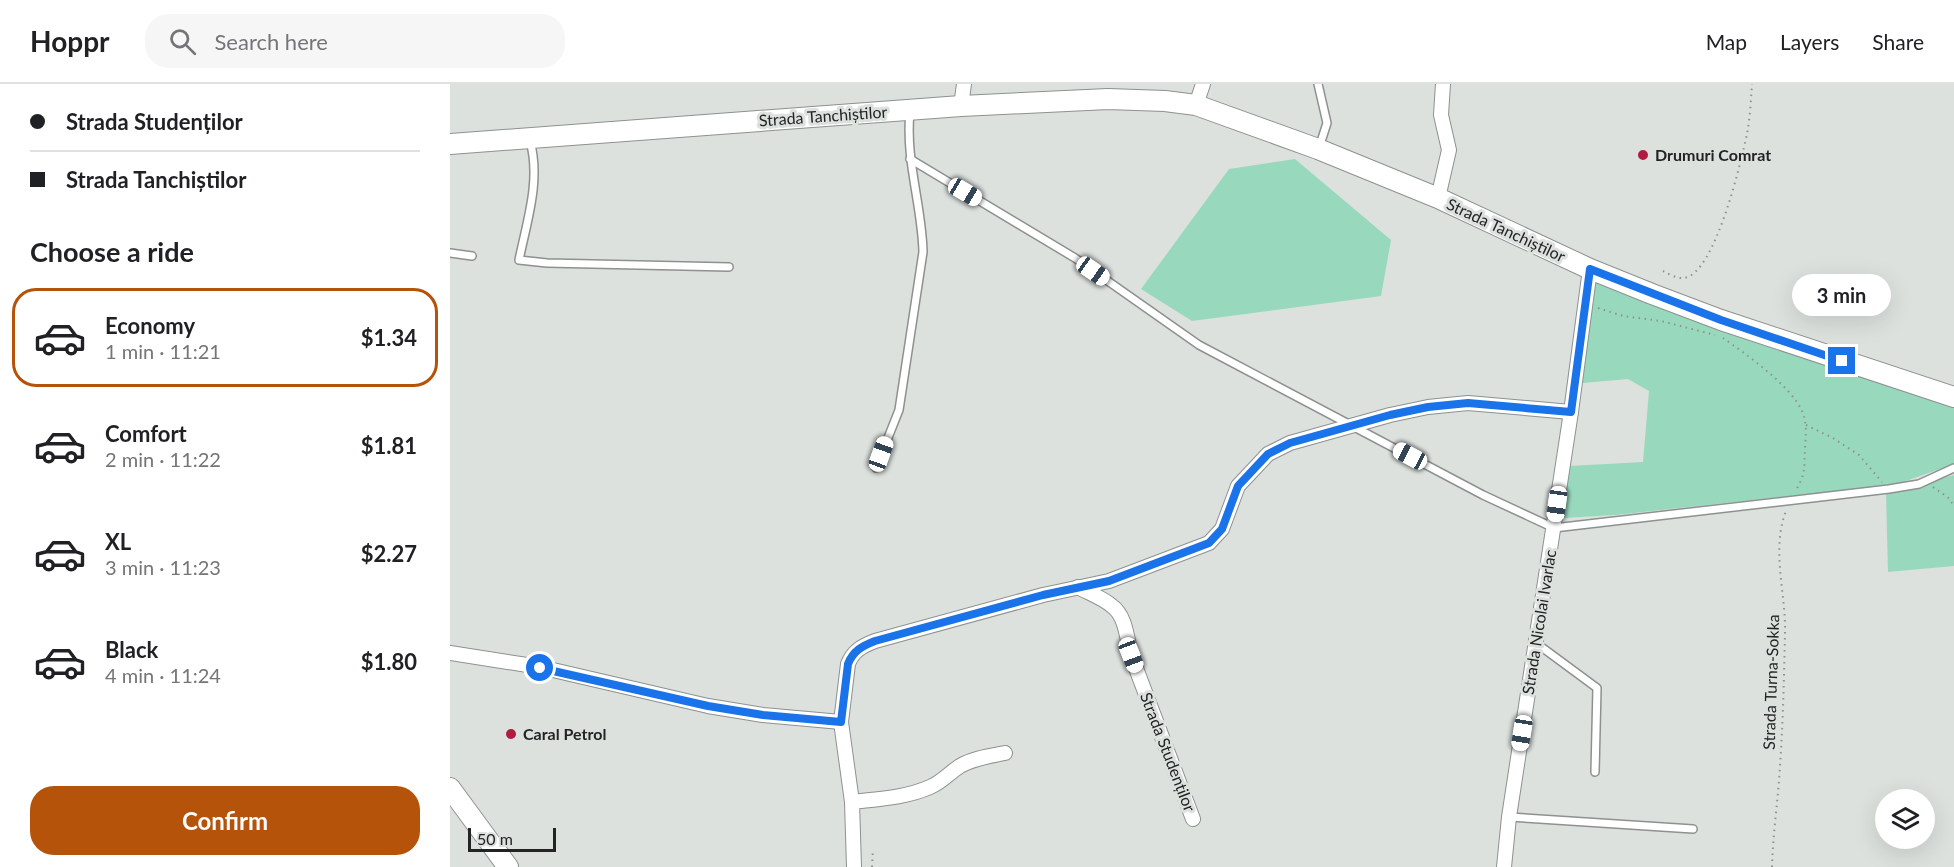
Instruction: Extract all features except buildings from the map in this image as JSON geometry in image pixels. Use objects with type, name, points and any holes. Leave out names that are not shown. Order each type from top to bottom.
[{"type":"street","points":[[961,106],[964,84]]},
{"type":"street","points":[[1196,105],[1203,84]]},
{"type":"street","points":[[1438,198],[1449,150],[1441,114],[1443,84]]},
{"type":"street","name":"Strada Tanchiștilor","points":[[450,144],[961,106],[1108,99],[1165,101],[1196,105],[1318,149],[1438,198],[1590,269],[1721,320],[1954,397]]},
{"type":"street","name":"Strada Nicolai Ivarlac","points":[[1504,867],[1509,817],[1554,528],[1590,269]]},
{"type":"street","points":[[854,867],[852,802],[841,722],[848,664],[851,656],[864,645],[1078,587],[1109,581],[1209,543],[1222,529],[1238,486],[1268,454],[1290,443],[1390,415],[1428,407],[1468,403],[1571,412]]},
{"type":"street","name":"Strada Studenților","points":[[1078,587],[1112,605],[1118,612],[1125,627],[1131,655],[1193,819]]},
{"type":"street","points":[[450,653],[540,668],[708,706],[763,715],[841,722]]},
{"type":"street","points":[[852,802],[886,798],[927,789],[941,782],[961,766],[980,758],[1005,753]]},
{"type":"street","points":[[450,788],[508,867]]},
{"type":"lane","points":[[1318,84],[1327,123],[1318,149]]},
{"type":"lane","points":[[876,468],[899,410],[923,252],[923,236],[910,159],[908,132],[910,110]]},
{"type":"lane","points":[[529,138],[535,163],[535,178],[519,260],[547,263],[729,267]]},
{"type":"lane","points":[[910,159],[1075,258],[1199,345],[1483,495],[1554,528],[1889,489],[1919,483],[1954,468]]},
{"type":"lane","points":[[450,253],[472,256]]},
{"type":"lane","points":[[1536,643],[1597,688],[1594,772]]},
{"type":"lane","points":[[1509,817],[1693,829]]},
{"type":"path","points":[[1662,271],[1683,278],[1692,275],[1711,252],[1722,224],[1747,133],[1752,84]]},
{"type":"path","points":[[1586,301],[1594,307],[1623,316],[1661,321],[1722,337],[1750,357],[1791,394],[1802,410],[1806,425],[1833,438],[1858,455],[1889,489]]},
{"type":"path","name":"Strada Turna-Sokka","points":[[1772,867],[1780,767],[1784,667],[1785,609],[1779,561],[1781,522],[1790,499],[1804,476],[1806,425]]},
{"type":"path","points":[[1919,483],[1935,488],[1950,499],[1954,507]]},
{"type":"path","points":[[872,867],[873,849]]},
{"type":"green space","points":[[1295,159],[1391,240],[1381,296],[1192,321],[1141,289],[1229,169]]},
{"type":"green space","points":[[1594,282],[1954,406],[1954,464],[1903,482],[1864,488],[1615,515],[1564,518],[1568,466],[1643,462],[1649,391],[1628,379],[1582,383]]},
{"type":"green space","points":[[1954,475],[1954,566],[1888,572],[1886,494]]},
{"type":"place","name":"Drumuri Comrat","points":[[1643,155]]},
{"type":"place","name":"Caral Petrol","points":[[511,734]]},
{"type":"route","points":[[540,668],[664,698],[708,706],[763,715],[841,722],[848,664],[851,656],[864,645],[1043,595],[1109,581],[1209,543],[1222,529],[1238,486],[1268,454],[1290,443],[1390,415],[1428,407],[1468,403],[1571,412],[1590,269],[1721,320],[1842,361]]}]
